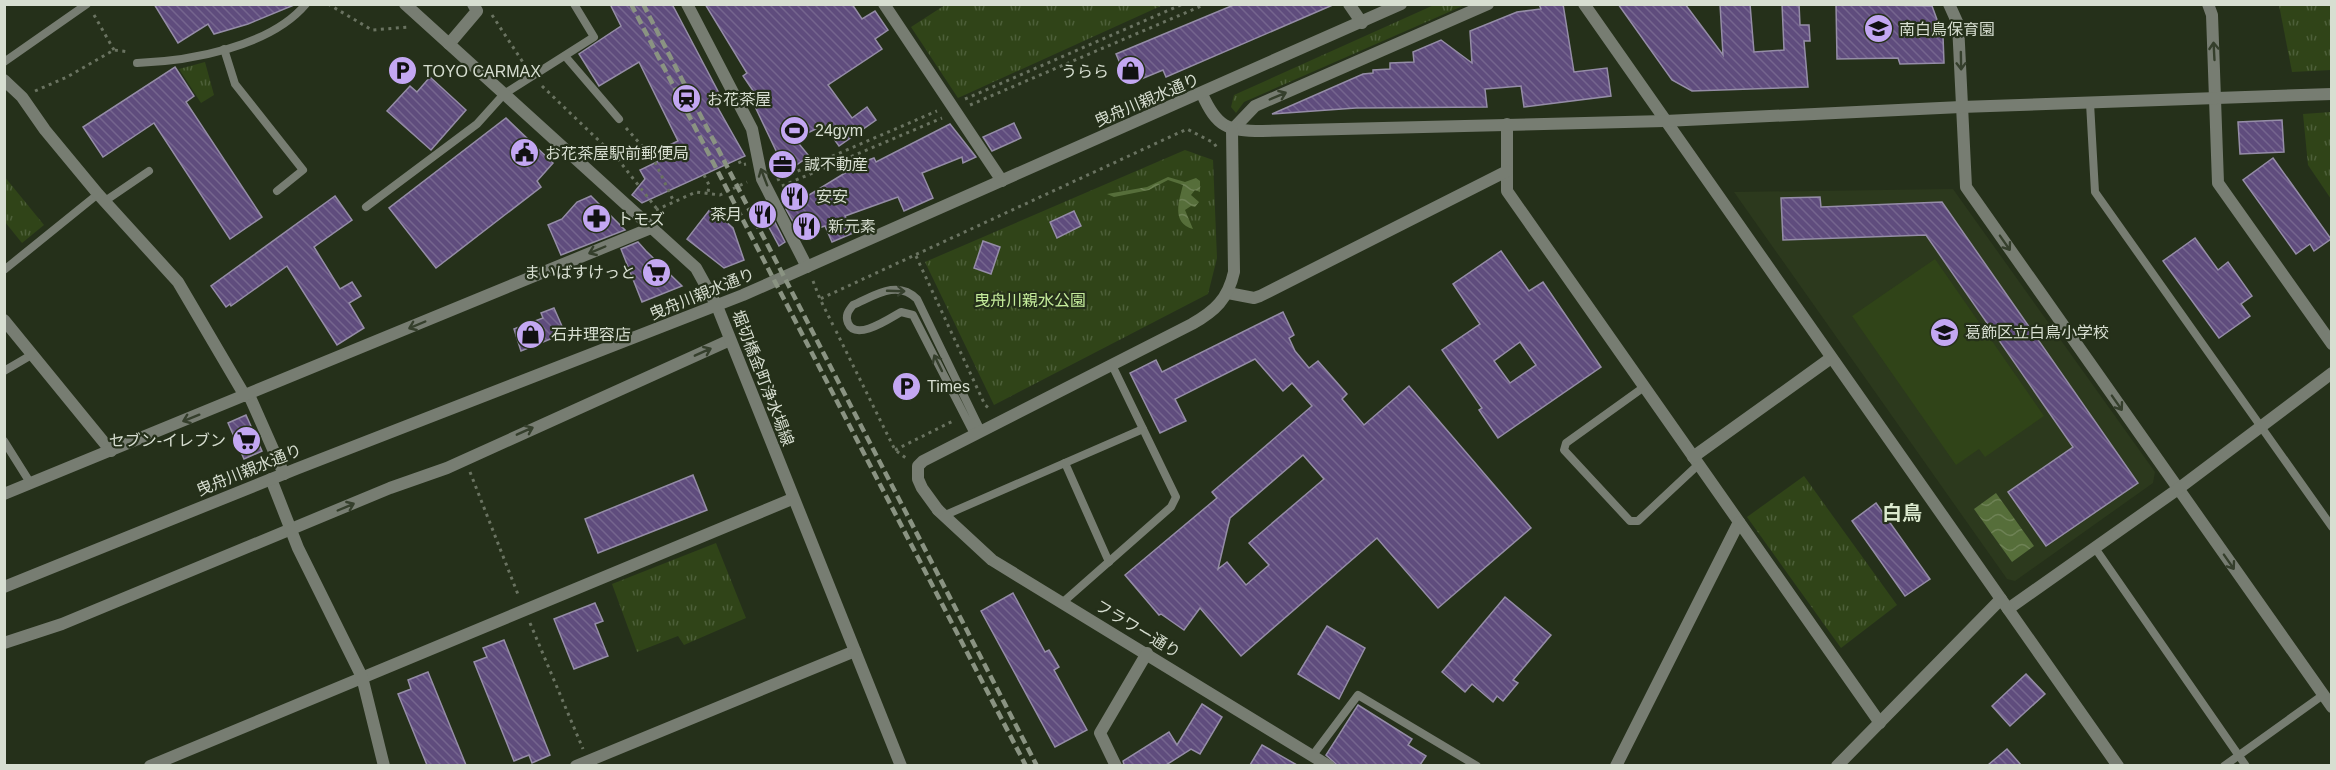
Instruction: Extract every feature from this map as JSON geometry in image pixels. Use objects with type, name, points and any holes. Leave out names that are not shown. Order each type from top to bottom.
[{"type":"street","name":"堀切橋金町浄水場線","points":[[405,4],[696,268],[717,306],[792,499],[901,765]]},
{"type":"street","points":[[687,4],[752,129],[766,185],[807,267]]},
{"type":"street","points":[[884,4],[1002,181]]},
{"type":"street","points":[[1349,4],[1362,22]]},
{"type":"street","name":"曳舟川親水通り","points":[[4,587],[271,479],[717,306],[1202,94],[1401,4]]},
{"type":"street","points":[[918,466],[931,456],[1208,315],[1228,292],[1234,272],[1230,137],[1232,130],[1255,106],[1488,4]]},
{"type":"street","points":[[1584,4],[2118,765]]},
{"type":"street","points":[[2208,4],[2212,15],[2218,183],[2331,344]]},
{"type":"street","points":[[1952,6],[1958,24],[1966,187],[2331,707]]},
{"type":"street","points":[[449,44],[478,7]]},
{"type":"street","points":[[4,80],[22,97],[45,130],[101,198],[178,282],[247,395],[284,474]]},
{"type":"street","points":[[1202,94],[1213,116],[1232,130],[1665,121],[2331,93]]},
{"type":"street","points":[[1507,124],[1507,191],[1880,723]]},
{"type":"street","points":[[1228,292],[1254,298],[1260,296],[1507,171]]},
{"type":"street","points":[[4,495],[247,395],[647,224]]},
{"type":"street","points":[[4,320],[111,451]]},
{"type":"street","points":[[4,643],[62,624],[390,488],[447,468],[730,340]]},
{"type":"street","points":[[1696,461],[1831,358]]},
{"type":"street","points":[[1837,765],[2004,604],[2095,548],[2262,428],[2331,373]]},
{"type":"street","name":"フラワー通り","points":[[918,466],[918,479],[922,488],[941,513],[982,553],[1329,765]]},
{"type":"street","points":[[271,479],[292,530],[363,677],[384,765]]},
{"type":"street","points":[[150,765],[792,499]]},
{"type":"street","points":[[1616,765],[1739,522]]},
{"type":"street","points":[[576,765],[855,651]]},
{"type":"street","points":[[1116,765],[1100,733],[1147,653]]},
{"type":"lane","points":[[137,63],[181,61],[251,41],[280,26],[306,4]]},
{"type":"lane","points":[[366,207],[477,124],[504,94],[594,37],[574,4]]},
{"type":"lane","points":[[4,62],[89,7]]},
{"type":"lane","points":[[224,49],[236,84],[303,170],[277,191]]},
{"type":"lane","points":[[565,57],[619,119]]},
{"type":"lane","points":[[2090,103],[2095,192],[2331,527]]},
{"type":"lane","points":[[4,270],[101,198],[149,171]]},
{"type":"lane","points":[[897,289],[912,294],[917,299],[977,433],[913,315],[901,312],[865,330],[857,330],[850,327],[847,321],[848,310],[853,305],[889,290],[897,289]]},
{"type":"lane","points":[[4,371],[33,354]]},
{"type":"lane","points":[[1062,603],[1171,507],[1176,497],[1112,365]]},
{"type":"lane","points":[[1644,387],[1566,443],[1564,450],[1630,521],[1638,521],[1696,461]]},
{"type":"lane","points":[[941,513],[1143,429]]},
{"type":"lane","points":[[4,441],[31,484]]},
{"type":"lane","points":[[1065,463],[1109,561]]},
{"type":"lane","points":[[2095,548],[2246,765]]},
{"type":"lane","points":[[1312,755],[1358,695],[1477,765]]},
{"type":"lane","points":[[2224,765],[2323,695]]},
{"type":"path","points":[[328,4],[372,30],[412,27],[423,20]]},
{"type":"path","points":[[647,224],[657,209],[696,192],[720,195],[753,179],[766,185],[953,108],[1184,4]]},
{"type":"path","points":[[766,185],[1206,4]]},
{"type":"path","points":[[89,7],[114,50]]},
{"type":"path","points":[[478,7],[533,77],[617,158],[657,209]]},
{"type":"path","points":[[22,97],[67,77],[114,50],[128,51],[137,63]]},
{"type":"path","points":[[619,119],[653,158],[674,202]]},
{"type":"path","points":[[820,299],[1187,129],[1214,143],[1220,156]]},
{"type":"path","points":[[704,175],[709,185],[708,193]]},
{"type":"path","points":[[916,256],[985,405],[994,411]]},
{"type":"path","points":[[807,267],[820,299],[895,450],[918,466]]},
{"type":"path","points":[[895,450],[960,418]]},
{"type":"shaded area","name":"葛飾区立白鳥小学校","points":[[1953,189],[2155,472],[2153,483],[2015,581],[2007,579],[1734,192]]},
{"type":"green space","points":[[945,5],[1163,5],[958,98],[911,27]]},
{"type":"green space","points":[[1434,5],[1465,5],[1244,102],[1236,113],[1231,107],[1234,95]]},
{"type":"green space","points":[[2279,5],[2331,5],[2331,70],[2292,72]]},
{"type":"green space","points":[[205,62],[214,95],[201,103],[179,69]]},
{"type":"green space","points":[[2332,112],[2331,199],[2308,165],[2303,114]]},
{"type":"green space","name":"曳舟川親水公園","points":[[1185,150],[1213,160],[1217,258],[1208,294],[994,405],[925,262]]},
{"type":"green space","points":[[4,176],[44,225],[22,243],[5,222]]},
{"type":"green space","points":[[1935,259],[2044,416],[1985,457],[1979,449],[1956,465],[1852,316]]},
{"type":"green space","points":[[1804,476],[1897,605],[1841,648],[1747,517]]},
{"type":"green space","points":[[716,543],[746,618],[684,645],[678,636],[637,652],[612,584]]},
{"type":"water","points":[[1168,177],[1185,182],[1196,178],[1200,181],[1200,192],[1195,190],[1191,195],[1199,202],[1195,207],[1191,206],[1185,210],[1193,229],[1186,226],[1179,217],[1183,185],[1168,180],[1149,190],[1114,197],[1107,194],[1147,187]]},
{"type":"water","points":[[1996,493],[2034,546],[2012,562],[1974,509]]},
{"type":"building","points":[[154,4],[294,5],[248,24],[214,34],[208,24],[178,43]]},
{"type":"building","points":[[610,4],[672,4],[721,97],[714,101],[745,156],[642,203],[632,195],[645,179],[640,170],[663,159],[660,154],[667,151],[665,147],[678,141],[639,62],[599,86],[579,54],[621,26]]},
{"type":"building","points":[[705,4],[852,4],[862,19],[875,11],[888,30],[875,39],[882,49],[828,85],[852,118],[867,107],[876,120],[839,146],[824,125],[795,139],[809,156],[778,178],[771,160],[779,157],[751,98],[756,95],[743,76],[747,73]]},
{"type":"building","points":[[1236,4],[1335,4],[1166,77],[1163,70],[1129,84],[1116,54]]},
{"type":"building","points":[[1539,4],[1563,4],[1574,72],[1607,68],[1611,96],[1524,107],[1521,86],[1485,89],[1487,107],[1356,108],[1272,114],[1363,74],[1373,73],[1373,70],[1390,69],[1390,63],[1414,62],[1413,52],[1441,40],[1472,63],[1470,31],[1517,12],[1541,9]]},
{"type":"building","points":[[1618,4],[1685,4],[1723,55],[1720,4],[1750,4],[1754,52],[1784,50],[1782,4],[1799,4],[1800,25],[1809,25],[1810,41],[1804,41],[1808,87],[1692,91],[1672,80]]},
{"type":"building","points":[[1836,4],[1932,6],[1943,36],[1944,63],[1900,64],[1898,58],[1837,59]]},
{"type":"building","points":[[175,67],[194,96],[186,102],[262,217],[230,239],[154,123],[103,157],[83,127]]},
{"type":"building","points":[[430,77],[466,110],[431,150],[387,111],[410,86],[417,92]]},
{"type":"building","points":[[506,118],[553,163],[537,181],[541,187],[436,268],[389,208]]},
{"type":"building","points":[[2282,120],[2284,152],[2240,154],[2238,122]]},
{"type":"building","points":[[1014,123],[1021,138],[992,151],[983,137]]},
{"type":"building","points":[[950,124],[976,157],[963,163],[962,157],[922,173],[933,198],[904,211],[898,197],[845,216],[853,233],[832,242],[825,226],[800,234],[786,209],[863,162],[874,158],[876,162]]},
{"type":"building","points":[[2273,158],[2331,239],[2314,251],[2310,244],[2296,254],[2243,180]]},
{"type":"building","points":[[335,196],[352,220],[314,247],[340,289],[352,282],[361,296],[349,303],[364,328],[337,345],[287,266],[231,306],[230,304],[226,307],[211,286]]},
{"type":"building","points":[[591,196],[625,230],[561,255],[548,225],[562,219],[577,202]]},
{"type":"building","points":[[1820,197],[1821,207],[1942,202],[2138,483],[2046,546],[2008,492],[2073,447],[1926,235],[1783,240],[1781,198]]},
{"type":"building","points":[[764,201],[785,242],[779,246],[757,205]]},
{"type":"building","points":[[711,208],[733,228],[744,260],[724,268],[687,239]]},
{"type":"building","points":[[1074,211],[1081,226],[1057,238],[1050,222]]},
{"type":"building","points":[[2195,238],[2218,270],[2228,262],[2252,296],[2241,304],[2250,316],[2219,338],[2163,261]]},
{"type":"building","points":[[983,241],[1000,247],[991,274],[974,268]]},
{"type":"building","points":[[638,242],[682,286],[642,302],[621,249]]},
{"type":"building","points":[[1501,251],[1529,291],[1543,282],[1601,367],[1498,438],[1479,410],[1482,408],[1442,350],[1480,324],[1453,284]],"holes":[[[1520,342],[1536,365],[1510,383],[1494,361]]]},
{"type":"building","points":[[554,308],[565,333],[521,351],[514,329],[543,318],[541,313]]},
{"type":"building","points":[[1283,312],[1294,335],[1289,338],[1295,351],[1309,368],[1318,361],[1347,394],[1342,399],[1364,425],[1409,386],[1531,528],[1438,608],[1377,538],[1241,656],[1200,608],[1184,630],[1161,614],[1159,615],[1125,575],[1217,498],[1212,492],[1312,406],[1292,383],[1283,391],[1255,359],[1175,399],[1186,421],[1160,433],[1130,373],[1156,360],[1162,372]],"holes":[[[1303,455],[1324,479],[1249,543],[1269,565],[1246,585],[1227,562],[1218,569],[1230,518]]]},
{"type":"building","points":[[246,415],[262,451],[244,459],[228,423]]},
{"type":"building","points":[[693,475],[707,510],[598,553],[585,519]]},
{"type":"building","points":[[1876,503],[1930,579],[1905,596],[1852,521]]},
{"type":"building","points":[[1013,593],[1045,652],[1049,650],[1059,667],[1054,670],[1087,730],[1055,747],[981,611]]},
{"type":"building","points":[[1505,597],[1551,635],[1513,680],[1518,683],[1503,701],[1497,696],[1493,702],[1472,684],[1465,692],[1442,672]]},
{"type":"building","points":[[595,603],[603,621],[595,624],[608,656],[574,669],[554,619]]},
{"type":"building","points":[[1327,626],[1365,648],[1339,699],[1298,674]]},
{"type":"building","points":[[504,640],[550,755],[532,763],[529,755],[514,761],[474,662],[487,657],[483,648]]},
{"type":"building","points":[[428,672],[466,765],[427,765],[398,694],[411,689],[408,680]]},
{"type":"building","points":[[2026,674],[2045,694],[2010,726],[1992,706]]},
{"type":"building","points":[[1202,704],[1222,717],[1200,754],[1191,749],[1166,765],[1124,765],[1123,761],[1169,732],[1177,745]]},
{"type":"building","points":[[1358,705],[1412,739],[1408,745],[1426,756],[1420,765],[1337,765],[1326,755]]},
{"type":"building","points":[[1262,745],[1297,765],[1250,765]]},
{"type":"building","points":[[2007,749],[2021,765],[1988,765]]},
{"type":"railway","points":[[631,4],[1026,766]]},
{"type":"railway","points":[[643,4],[1037,766]]},
{"type":"place","name":"南白鳥保育園","points":[[1878,29]]},
{"type":"place","name":"TOYO CARMAX","points":[[402,71]]},
{"type":"place","name":"うらら","points":[[1130,71]]},
{"type":"place","name":"お花茶屋","points":[[686,99]]},
{"type":"place","name":"24gym","points":[[794,130]]},
{"type":"place","name":"お花茶屋駅前郵便局","points":[[524,153]]},
{"type":"place","name":"誠不動産","points":[[783,164]]},
{"type":"place","name":"安安","points":[[795,196]]},
{"type":"place","name":"茶月","points":[[763,214]]},
{"type":"place","name":"トモズ","points":[[596,219]]},
{"type":"place","name":"新元素","points":[[807,226]]},
{"type":"place","name":"まいばすけっと","points":[[657,272]]},
{"type":"place","name":"葛飾区立白鳥小学校","points":[[1944,332]]},
{"type":"place","name":"石井理容店","points":[[530,334]]},
{"type":"place","name":"Times","points":[[906,386]]},
{"type":"place","name":"セブン-イレブン","points":[[247,440]]},
{"type":"district","name":"白鳥","points":[[1902,513]]}]
